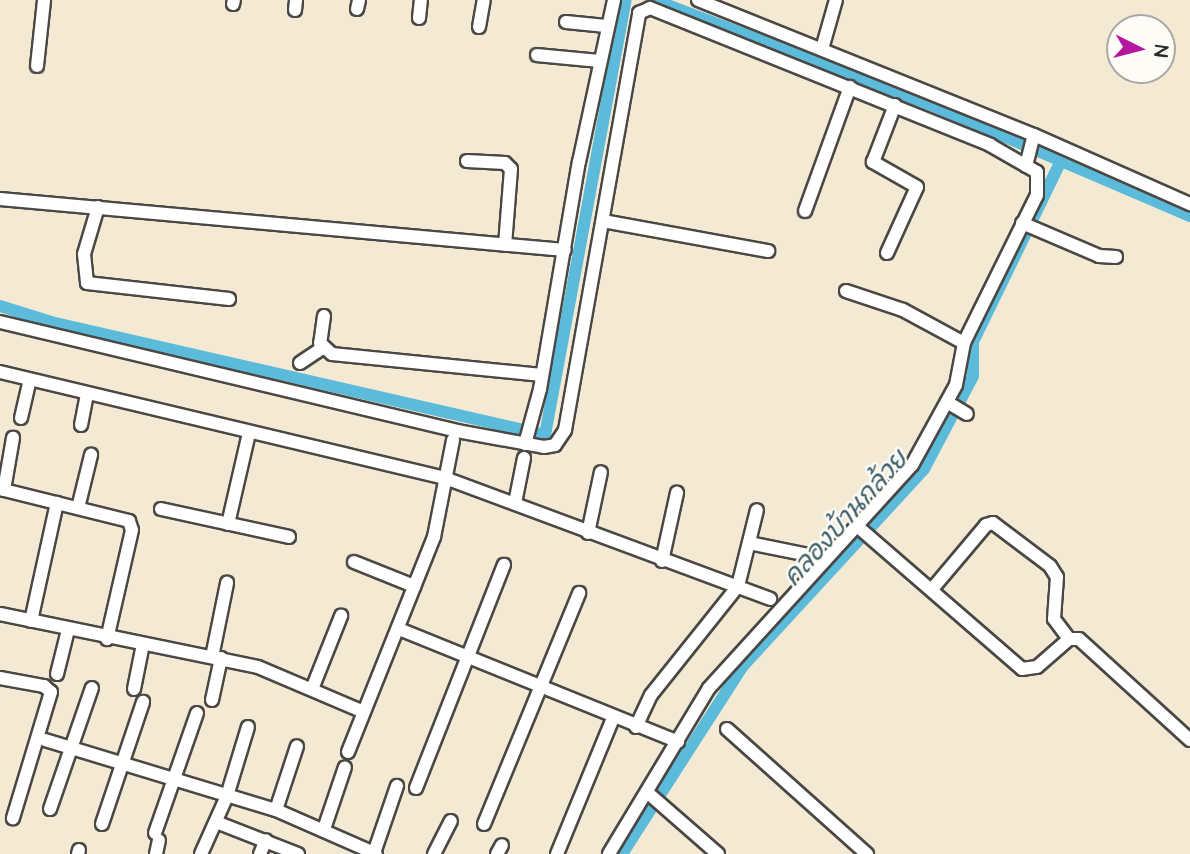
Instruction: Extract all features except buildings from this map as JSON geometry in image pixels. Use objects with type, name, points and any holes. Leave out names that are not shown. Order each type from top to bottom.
[{"type":"street","points":[[37,66],[44,0]]},
{"type":"street","points":[[419,18],[421,0]]},
{"type":"street","points":[[479,27],[484,0]]},
{"type":"street","points":[[526,442],[542,375],[599,61],[614,0]]},
{"type":"street","points":[[698,0],[731,6],[822,49],[1034,136],[1190,204]]},
{"type":"street","points":[[822,49],[836,0]]},
{"type":"street","points":[[0,322],[526,442],[555,445],[565,430],[639,13],[650,8],[1028,160],[1037,172],[1039,184],[1024,224],[964,343],[956,385],[948,403],[912,465],[859,528],[709,688],[651,795],[608,854]]},
{"type":"street","points":[[566,22],[606,26]]},
{"type":"street","points":[[537,55],[599,61]]},
{"type":"street","points":[[804,211],[850,87]]},
{"type":"street","points":[[887,253],[917,187],[873,162],[895,105]]},
{"type":"street","points":[[1028,160],[1034,136]]},
{"type":"street","points":[[467,161],[505,163],[511,169],[505,245]]},
{"type":"street","points":[[0,199],[565,250]]},
{"type":"street","points":[[97,207],[84,254],[87,283],[229,299]]},
{"type":"street","points":[[603,221],[768,251]]},
{"type":"street","points":[[1024,224],[1041,234],[1099,256],[1116,257]]},
{"type":"street","points":[[846,291],[903,310],[964,343]]},
{"type":"street","points":[[322,348],[324,316]]},
{"type":"street","points":[[322,348],[332,354],[542,375]]},
{"type":"street","points":[[300,363],[322,348]]},
{"type":"street","points":[[0,372],[87,395],[445,478],[770,599]]},
{"type":"street","points":[[21,418],[30,380]]},
{"type":"street","points":[[81,425],[87,395]]},
{"type":"street","points":[[948,403],[965,413]]},
{"type":"street","points":[[228,524],[248,433]]},
{"type":"street","points":[[13,438],[2,490],[131,524],[107,639]]},
{"type":"street","points":[[348,751],[434,537],[441,515],[453,440]]},
{"type":"street","points":[[78,508],[92,455]]},
{"type":"street","points":[[514,503],[524,458]]},
{"type":"street","points":[[588,533],[601,472]]},
{"type":"street","points":[[662,561],[677,493]]},
{"type":"street","points":[[32,621],[57,503]]},
{"type":"street","points":[[161,509],[289,537]]},
{"type":"street","points":[[636,727],[651,695],[738,586],[757,510]]},
{"type":"street","points":[[933,589],[986,525],[993,523],[1049,566],[1057,577],[1054,619],[1069,639]]},
{"type":"street","points":[[859,528],[1023,669],[1037,667],[1069,639],[1079,639],[1190,740]]},
{"type":"street","points":[[749,543],[818,557]]},
{"type":"street","points":[[354,562],[415,586]]},
{"type":"street","points":[[416,788],[504,565]]},
{"type":"street","points":[[212,700],[227,583]]},
{"type":"street","points":[[484,824],[579,593]]},
{"type":"street","points":[[0,614],[107,639],[217,657],[258,667],[364,712]]},
{"type":"street","points":[[312,689],[341,616]]},
{"type":"street","points":[[399,629],[613,718],[678,741]]},
{"type":"street","points":[[57,674],[68,630]]},
{"type":"street","points":[[134,689],[143,644]]},
{"type":"street","points":[[0,678],[44,686],[51,692],[13,818]]},
{"type":"street","points":[[50,809],[92,688]]},
{"type":"street","points":[[103,824],[143,702]]},
{"type":"street","points":[[156,854],[157,837],[197,713]]},
{"type":"street","points":[[557,854],[613,718]]},
{"type":"street","points":[[201,854],[227,796],[248,727]]},
{"type":"street","points":[[727,729],[867,854]]},
{"type":"street","points":[[45,740],[276,810],[375,853],[397,786]]},
{"type":"street","points":[[276,810],[297,746]]},
{"type":"street","points":[[324,830],[345,767]]},
{"type":"street","points":[[651,795],[718,854]]},
{"type":"street","points":[[434,854],[451,821]]},
{"type":"street","points":[[216,822],[298,854]]},
{"type":"street","points":[[260,854],[266,840]]},
{"type":"waterway","points":[[0,306],[51,322],[545,435],[626,0]]},
{"type":"waterway","points":[[654,0],[938,108],[1190,216]]},
{"type":"waterway","name":"คลองบ้านกล้วย","points":[[622,854],[742,667],[924,469],[973,376],[973,342],[1061,161]]}]
